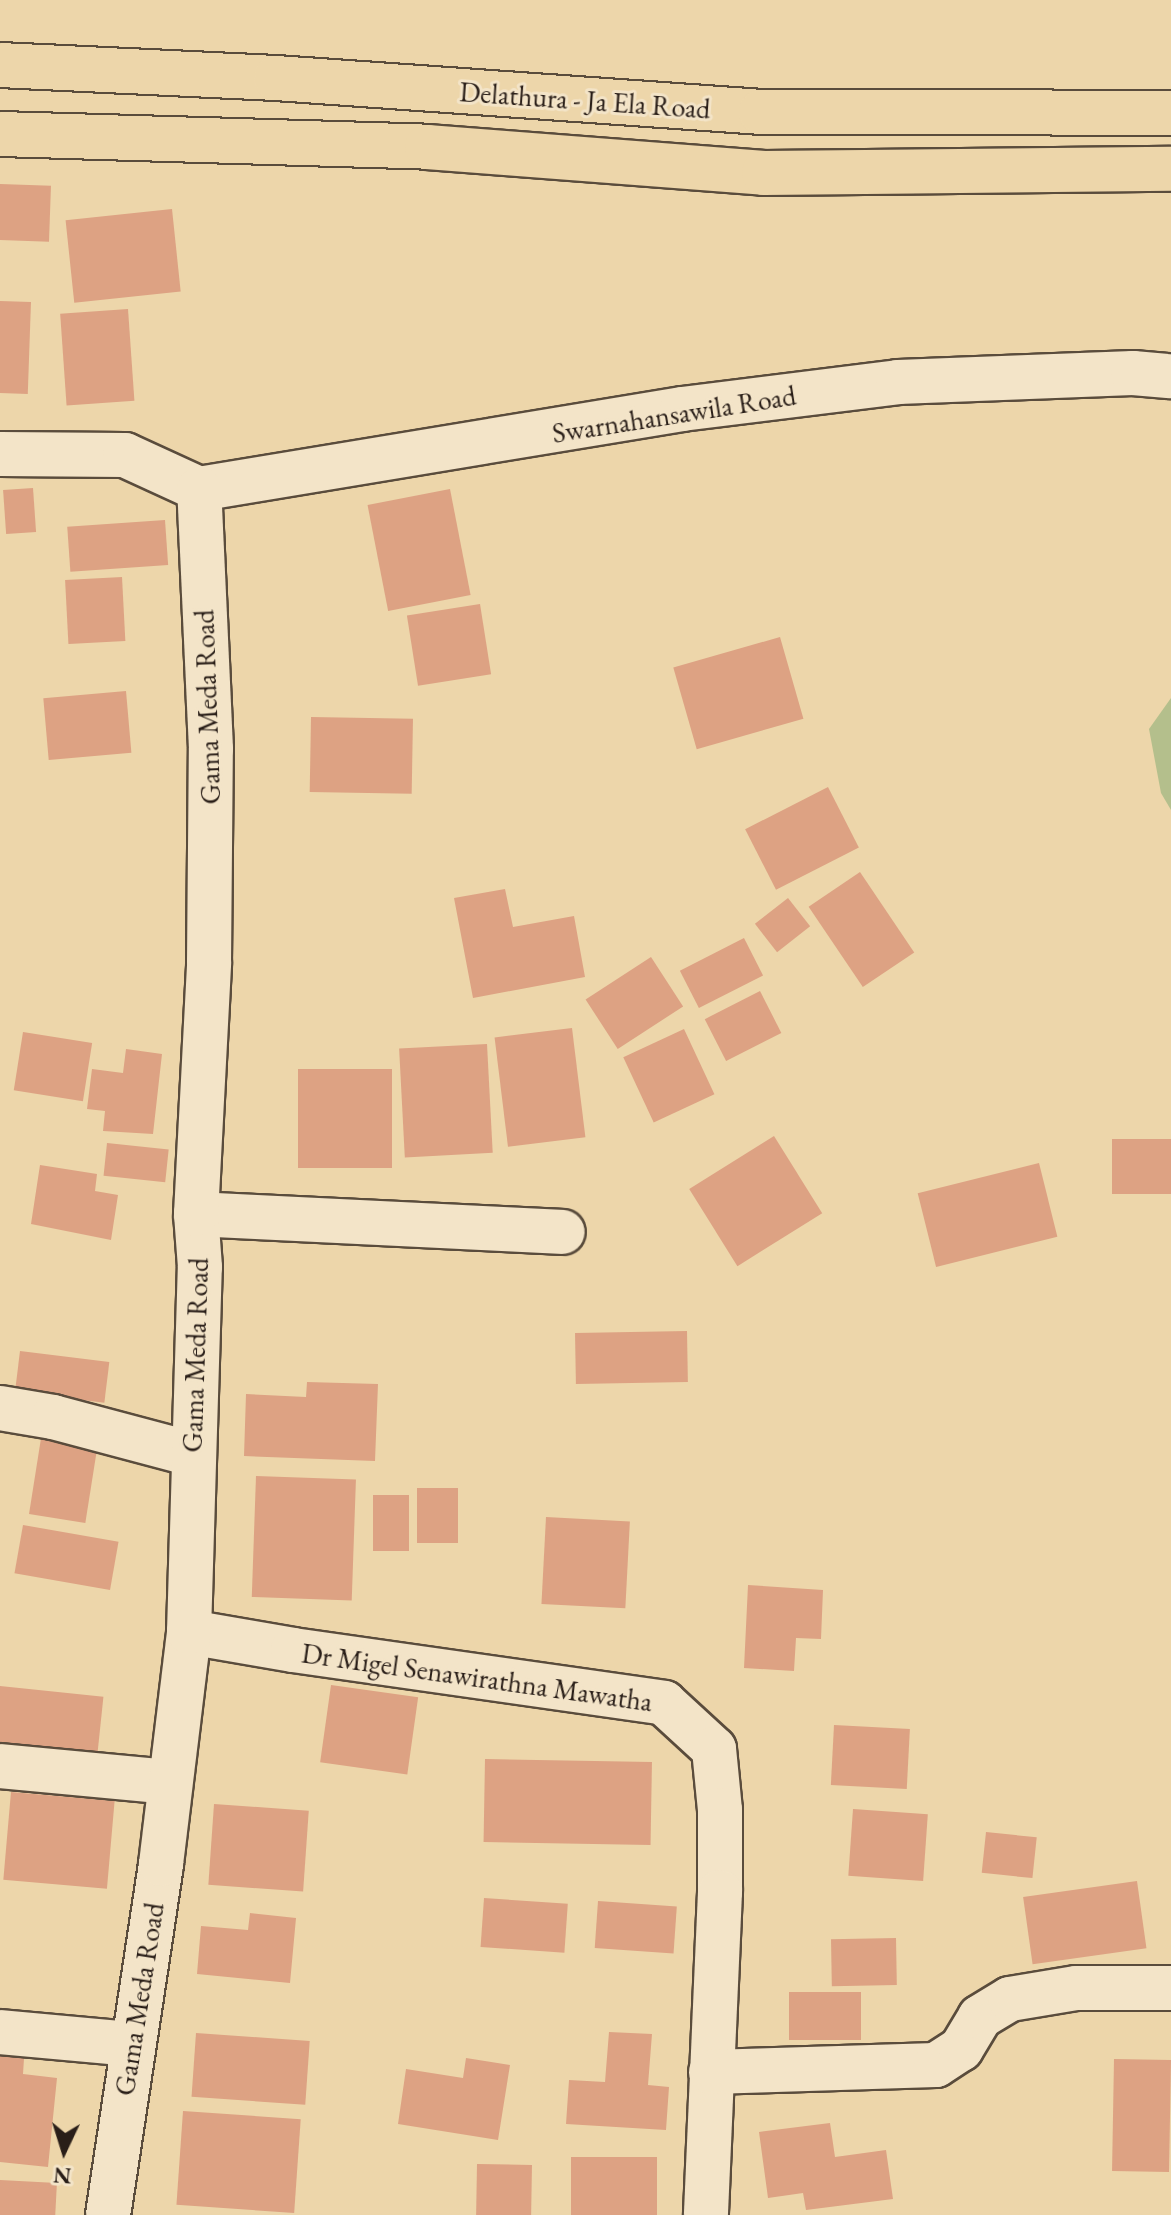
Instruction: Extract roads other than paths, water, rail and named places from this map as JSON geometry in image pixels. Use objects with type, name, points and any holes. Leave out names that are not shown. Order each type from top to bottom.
[{"type":"main road","name":"Delathura - Ja Ela Road","points":[[0,65],[276,78],[761,112],[1171,113]]},
{"type":"main road","name":"Delathura - Ja Ela Road","points":[[0,134],[427,147],[764,173],[1171,169]]},
{"type":"street","name":"Swarnahansawila Road","points":[[190,486],[682,409],[882,384],[1133,373],[1171,376]]},
{"type":"street","points":[[0,454],[125,455],[190,486]]},
{"type":"street","name":"Gama Meda Road","points":[[108,2215],[189,1632],[200,1267],[196,1214],[209,962],[211,764],[190,486]]},
{"type":"street","points":[[196,1214],[563,1232]]},
{"type":"street","points":[[0,1408],[53,1417],[192,1454]]},
{"type":"street","name":"Dr Migel Senawirathna Mawatha","points":[[189,1632],[293,1650],[664,1703],[714,1749],[720,1810],[720,1892],[706,2215]]},
{"type":"street","points":[[0,1766],[170,1782]]},
{"type":"street","points":[[711,2072],[936,2065],[961,2049],[980,2017],[1010,1999],[1076,1988],[1171,1988]]},
{"type":"street","points":[[0,2032],[132,2044]]}]
